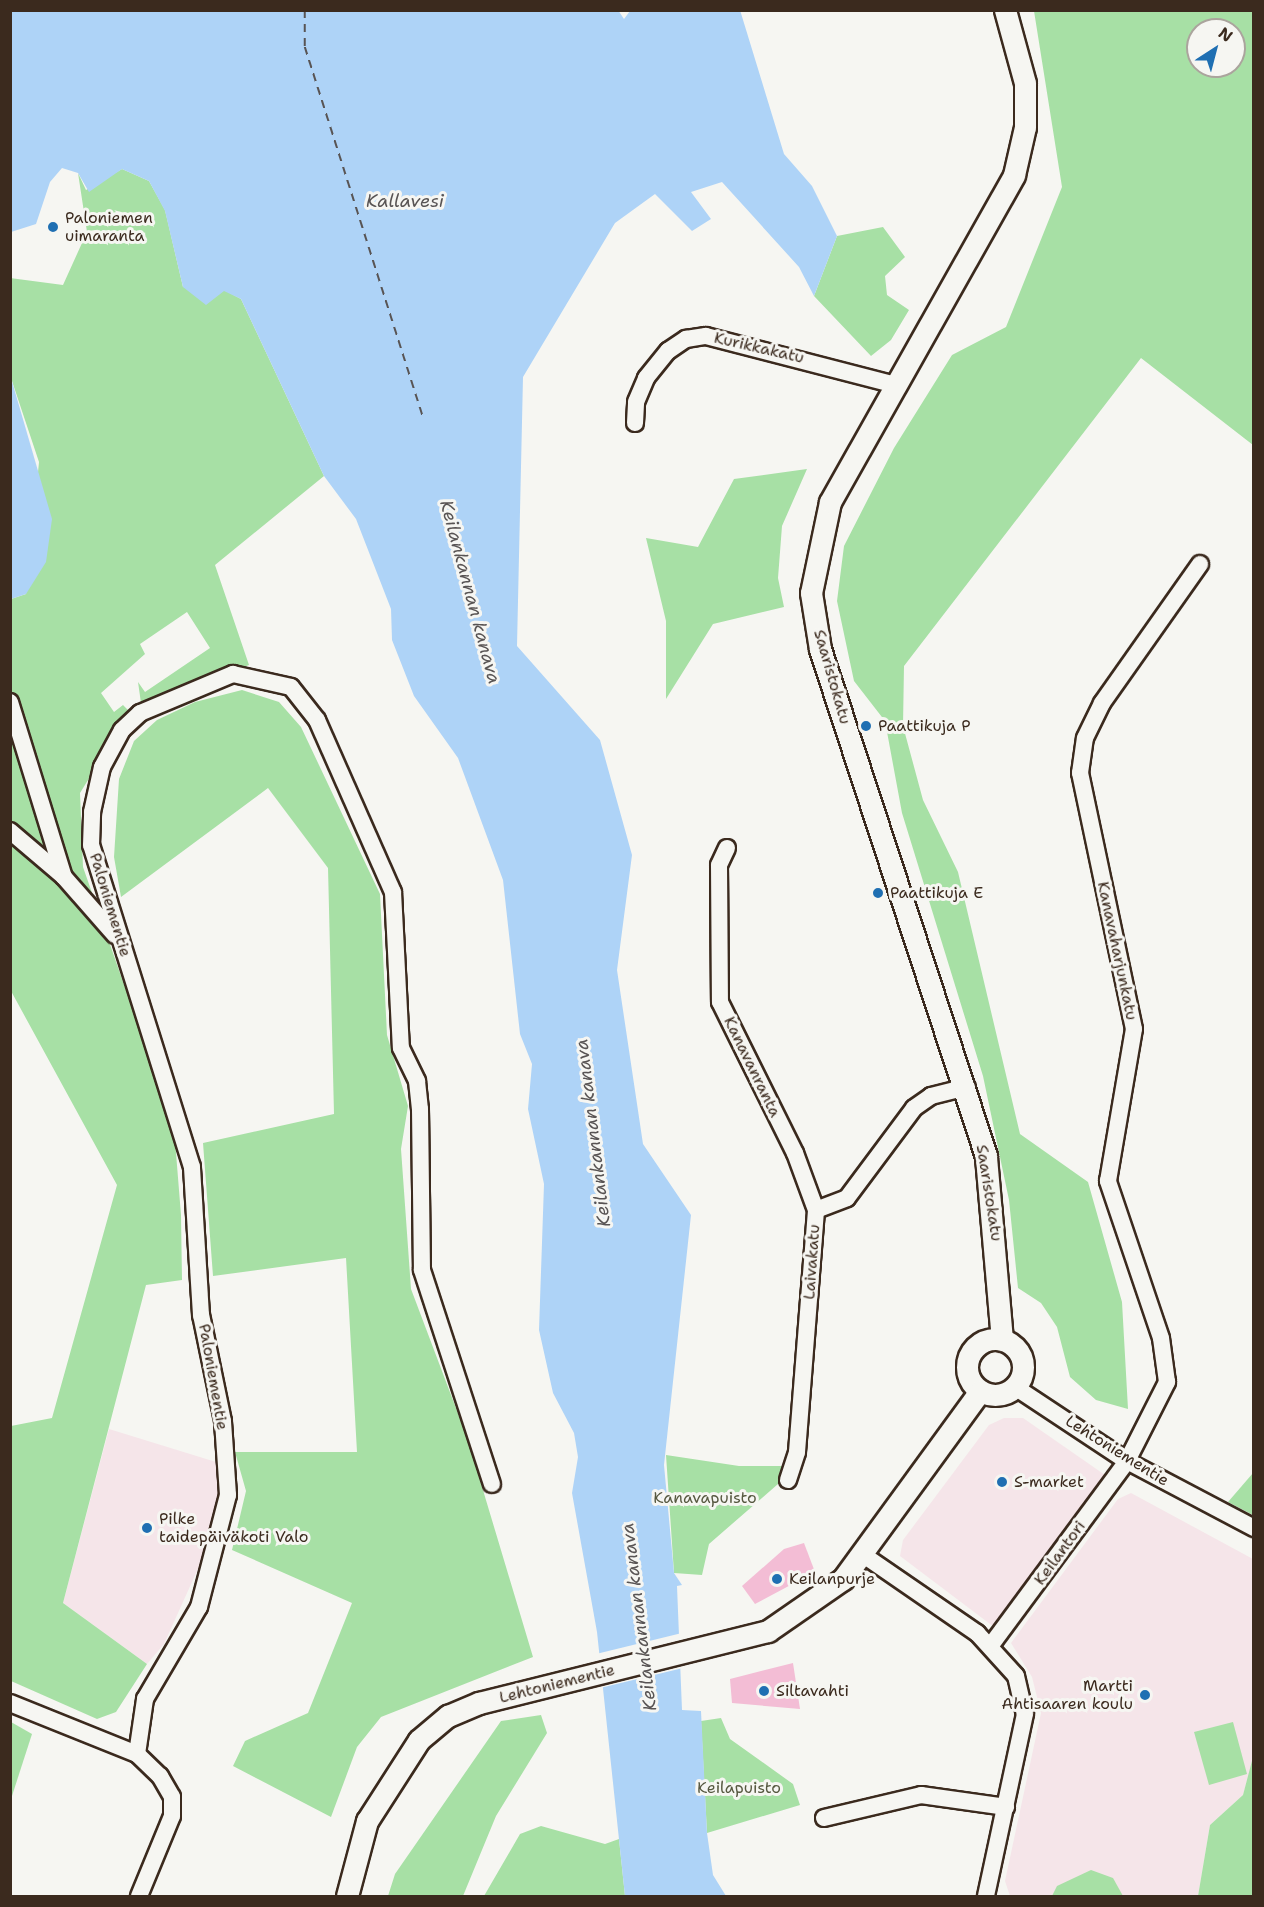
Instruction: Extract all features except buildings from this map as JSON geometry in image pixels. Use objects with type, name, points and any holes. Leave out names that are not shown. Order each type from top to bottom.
[{"type":"main road","name":"Saaristokatu","points":[[1002,1340],[987,1166],[967,1087],[820,649],[812,593],[830,501],[1014,175],[1025,127],[1025,83],[1005,10]]},
{"type":"main road","points":[[1002,1340],[1021,1355],[1023,1372],[1016,1387],[995,1395],[980,1391],[970,1379],[969,1356],[980,1344],[1002,1340]]},
{"type":"main road","name":"Lehtoniementie","points":[[347,1896],[367,1821],[392,1776],[419,1740],[448,1716],[479,1703],[768,1631],[834,1588],[862,1554],[980,1391]]},
{"type":"street","name":"Kurikkakatu","points":[[635,423],[636,402],[646,378],[668,351],[686,339],[706,336],[896,385]]},
{"type":"street","name":"Kanavaharjunkatu","points":[[1127,1461],[1158,1407],[1168,1361],[1108,1181],[1134,1029],[1080,773],[1085,738],[1102,703],[1200,564]]},
{"type":"street","name":"Paloniementie","points":[[136,1754],[145,1699],[199,1607],[228,1495],[223,1421],[201,1315],[192,1167],[91,845],[102,767],[122,730],[160,702],[233,674],[291,687],[331,750],[393,892],[401,1048],[417,1080],[420,1109],[422,1270],[492,1484]]},
{"type":"street","points":[[10,702],[64,877]]},
{"type":"street","points":[[10,831],[64,877],[120,940]]},
{"type":"street","name":"Kanavanranta","points":[[728,848],[719,865],[720,1002],[795,1153],[816,1210]]},
{"type":"street","name":"Laivakatu","points":[[788,1480],[797,1452],[816,1210],[848,1198],[914,1108],[932,1096],[967,1087]]},
{"type":"street","name":"Lehtoniementie","points":[[1016,1387],[1127,1461],[1254,1528]]},
{"type":"street","name":"Keilantori","points":[[991,1645],[1127,1461]]},
{"type":"street","points":[[862,1554],[991,1645],[1016,1676],[1025,1714],[986,1896]]},
{"type":"street","points":[[10,1703],[136,1754],[160,1776],[172,1806],[139,1896]]},
{"type":"street","points":[[824,1818],[859,1806],[921,1795],[1006,1807]]},
{"type":"shaded area","points":[[1004,1418],[1023,1418],[1105,1475],[994,1627],[900,1556],[903,1540],[989,1425]]},
{"type":"shaded area","name":"Pilke taidepäiväkoti Valo","points":[[109,1429],[216,1462],[221,1493],[201,1562],[164,1644],[147,1664],[63,1603]]},
{"type":"shaded area","name":"Martti Ahtisaaren koulu","points":[[1131,1493],[1253,1559],[1254,1757],[1243,1795],[1210,1825],[1198,1896],[1010,1896],[1005,1881],[1041,1713],[1032,1677],[1011,1643],[1118,1499]]},
{"type":"green space","points":[[1034,11],[1253,11],[1253,445],[1141,358],[904,666],[903,726],[923,800],[958,872],[1020,1134],[1088,1182],[1122,1302],[1128,1409],[1096,1400],[1070,1377],[1057,1327],[1041,1303],[1018,1288],[1009,1200],[983,1076],[902,813],[885,721],[854,681],[837,601],[844,546],[894,448],[952,355],[1006,327],[1062,187]]},
{"type":"green space","points":[[122,169],[149,181],[165,210],[183,287],[224,290],[241,299],[324,476],[215,565],[249,665],[141,703],[138,682],[145,692],[210,648],[187,612],[140,644],[145,654],[101,693],[114,712],[123,705],[130,712],[80,793],[83,867],[174,1128],[181,1215],[182,1280],[146,1285],[63,1603],[147,1664],[116,1712],[97,1719],[11,1681],[11,1426],[52,1418],[117,1185],[11,991],[11,599],[26,594],[39,462],[11,378],[10,278],[63,285],[87,232],[78,173],[86,190]]},
{"type":"green space","points":[[883,227],[905,257],[885,276],[887,295],[909,310],[891,340],[871,356],[814,296],[837,236]]},
{"type":"green space","points":[[807,469],[782,526],[778,578],[784,607],[713,624],[666,699],[666,621],[646,538],[698,547],[734,479]]},
{"type":"green space","points":[[242,690],[279,702],[301,727],[380,894],[387,1035],[408,1106],[401,1149],[411,1289],[468,1440],[533,1657],[381,1717],[357,1747],[331,1817],[233,1766],[245,1741],[308,1713],[352,1603],[232,1550],[246,1491],[235,1452],[357,1452],[346,1258],[213,1276],[203,1143],[334,1114],[328,868],[268,788],[121,897],[114,857],[119,779],[134,741],[157,720],[195,702]]},
{"type":"green space","name":"Kanavapuisto","points":[[666,1455],[739,1466],[789,1466],[778,1484],[709,1544],[702,1575],[674,1573]]},
{"type":"green space","points":[[1253,1473],[1253,1515],[1228,1502]]},
{"type":"green space","points":[[541,1715],[547,1733],[496,1816],[463,1896],[388,1896],[395,1874],[501,1721]]},
{"type":"green space","name":"Keilapuisto","points":[[721,1718],[730,1739],[793,1784],[800,1805],[707,1833],[701,1721]]},
{"type":"green space","points":[[11,1722],[32,1734],[11,1799]]},
{"type":"green space","points":[[1233,1722],[1247,1774],[1209,1785],[1194,1732]]},
{"type":"green space","points":[[1253,1757],[1253,1896],[1198,1896],[1210,1825],[1243,1795]]},
{"type":"green space","points":[[541,1826],[605,1844],[619,1839],[625,1896],[484,1896],[520,1834]]},
{"type":"green space","points":[[1091,1870],[1113,1878],[1123,1896],[1052,1896],[1057,1886]]},
{"type":"water","name":"Kallavesi","points":[[618,10],[624,19],[630,11],[740,10],[784,154],[812,186],[837,236],[814,296],[799,267],[722,182],[691,192],[711,219],[692,231],[655,194],[615,223],[523,377],[517,646],[600,740],[632,855],[617,970],[643,1144],[691,1215],[664,1465],[674,1573],[682,1585],[677,1586],[682,1710],[701,1711],[707,1833],[713,1875],[726,1896],[625,1896],[597,1632],[572,1493],[578,1457],[574,1433],[553,1393],[539,1330],[544,1184],[528,1109],[532,1064],[520,1034],[503,880],[458,758],[414,696],[392,640],[391,609],[356,519],[324,476],[241,299],[224,291],[206,305],[183,287],[165,211],[149,181],[122,169],[89,192],[78,173],[62,168],[50,182],[36,224],[11,232],[11,11]]},
{"type":"water","points":[[11,378],[52,519],[46,562],[26,594],[11,599]]},
{"type":"pier","points":[[682,1633],[683,1668],[600,1688],[596,1654]]},
{"type":"ferry route","points":[[305,10],[305,47],[423,417]]},
{"type":"place","name":"Paloniemen uimaranta","points":[[53,227]]},
{"type":"place","name":"Paattikuja P","points":[[866,726]]},
{"type":"place","name":"Paattikuja E","points":[[878,893]]},
{"type":"place","name":"S-market","points":[[1002,1482]]},
{"type":"place","name":"Pilke taidepäiväkoti Valo","points":[[147,1528]]},
{"type":"place","name":"Keilanpurje","points":[[777,1579]]},
{"type":"place","name":"Siltavahti","points":[[764,1691]]},
{"type":"place","name":"Martti Ahtisaaren koulu","points":[[1145,1695]]},
{"type":"water label","name":"Keilankannan kanava","points":[[470,592]]},
{"type":"water label","name":"Keilankannan kanava","points":[[593,1133]]},
{"type":"water label","name":"Keilankannan kanava","points":[[639,1617]]}]
